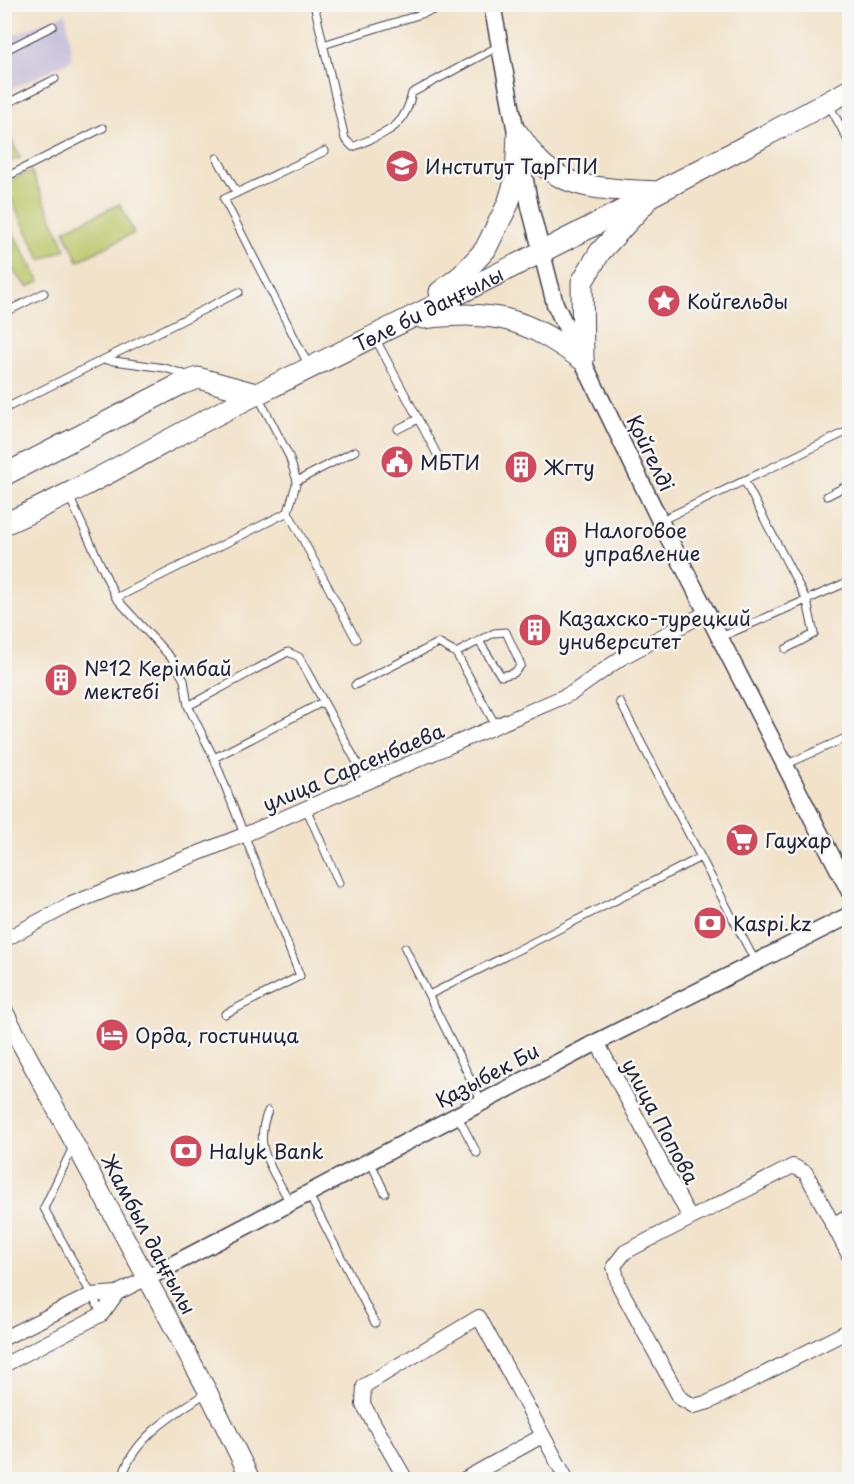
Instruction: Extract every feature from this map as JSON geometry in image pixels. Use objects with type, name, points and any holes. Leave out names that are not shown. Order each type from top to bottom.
[{"type":"main road","name":"Төле би даңғылы","points":[[4,524],[36,511],[256,394],[656,192],[849,90]]},
{"type":"main road","points":[[518,134],[538,161],[558,176],[600,188],[656,192]]},
{"type":"main road","points":[[407,319],[462,275],[485,250],[508,204],[516,178],[518,134]]},
{"type":"main road","points":[[583,360],[582,282],[607,244],[656,192]]},
{"type":"main road","points":[[407,319],[458,314],[489,315],[528,325],[583,360]]},
{"type":"main road","points":[[4,475],[181,384],[198,378],[256,394]]},
{"type":"main road","points":[[4,531],[36,511]]},
{"type":"main road","name":"Жамбыл даңғылы","points":[[4,1012],[208,1392],[251,1479]]},
{"type":"street","name":"Қойгелді","points":[[492,4],[539,251],[555,304],[660,521],[849,892]]},
{"type":"street","name":"улица Сарсенбаева","points":[[4,940],[69,905],[244,835],[572,693],[621,658],[708,612]]},
{"type":"street","name":"Қазыбек Би","points":[[147,1278],[597,1042],[849,915]]},
{"type":"street","name":"улица Попова","points":[[597,1042],[690,1218]]},
{"type":"street","points":[[849,1257],[806,1173],[793,1166],[625,1252],[614,1266],[619,1286],[680,1398],[694,1406],[709,1402],[849,1330]]},
{"type":"street","points":[[832,1225],[849,1215]]},
{"type":"street","points":[[4,1338],[91,1295],[117,1293],[147,1278]]},
{"type":"street","points":[[4,1365],[102,1314],[117,1293]]},
{"type":"street","points":[[406,1479],[363,1404],[364,1386],[479,1317],[567,1479]]},
{"type":"street","points":[[463,1479],[542,1436]]},
{"type":"lane","points":[[315,4],[345,139],[353,147],[393,129],[408,112],[412,93],[500,45]]},
{"type":"lane","points":[[323,45],[453,4]]},
{"type":"lane","points":[[4,51],[53,26]]},
{"type":"lane","points":[[4,105],[55,79]]},
{"type":"lane","points":[[828,102],[849,144]]},
{"type":"lane","points":[[4,178],[103,128]]},
{"type":"lane","points":[[310,368],[224,199],[325,152]]},
{"type":"lane","points":[[217,158],[237,193]]},
{"type":"lane","points":[[4,409],[107,360],[239,292]]},
{"type":"lane","points":[[4,313],[44,293]]},
{"type":"lane","points":[[374,335],[439,458]]},
{"type":"lane","points":[[107,360],[165,368],[198,378]]},
{"type":"lane","points":[[256,394],[289,456],[297,481],[288,512],[356,639]]},
{"type":"lane","points":[[398,429],[418,419]]},
{"type":"lane","points":[[660,521],[849,430]]},
{"type":"lane","points":[[297,481],[355,451]]},
{"type":"lane","points":[[744,480],[807,602],[814,634],[786,649]]},
{"type":"lane","points":[[827,496],[849,484]]},
{"type":"lane","points":[[68,494],[116,598],[172,659],[184,680],[188,706],[214,759],[300,976],[225,1014]]},
{"type":"lane","points":[[116,598],[288,512]]},
{"type":"lane","points":[[721,638],[807,602],[849,581]]},
{"type":"lane","points":[[456,653],[494,633],[506,632],[521,665],[514,673],[501,676],[479,641]]},
{"type":"lane","points":[[355,685],[438,643],[456,653],[496,726]]},
{"type":"lane","points":[[188,706],[288,652],[299,657],[367,782]]},
{"type":"lane","points":[[214,759],[323,702]]},
{"type":"lane","points":[[620,702],[755,961]]},
{"type":"lane","points":[[786,765],[849,736]]},
{"type":"lane","points":[[306,808],[339,883]]},
{"type":"lane","points":[[429,995],[701,857]]},
{"type":"lane","points":[[405,948],[482,1102]]},
{"type":"lane","points":[[268,1111],[261,1128],[261,1146],[290,1203]]},
{"type":"lane","points":[[457,1115],[477,1153]]},
{"type":"lane","points":[[75,1143],[44,1208],[102,1314]]},
{"type":"lane","points":[[370,1161],[385,1193]]},
{"type":"lane","points":[[308,1193],[375,1323]]},
{"type":"lane","points":[[122,1479],[125,1463],[166,1419],[208,1392]]},
{"type":"shaded area","points":[[66,13],[72,60],[5,92],[5,39]]},
{"type":"green space","points":[[5,126],[20,158],[4,163]]},
{"type":"green space","points":[[31,171],[66,249],[41,260],[5,186],[5,182]]},
{"type":"green space","points":[[120,204],[134,233],[78,261],[64,230]]},
{"type":"green space","points":[[8,224],[40,281],[28,287],[5,262],[5,226]]},
{"type":"place","name":"Институт ТарГПИ","points":[[402,166]]},
{"type":"place","name":"Койгельды","points":[[664,301]]},
{"type":"place","name":"МБТИ","points":[[397,462]]},
{"type":"place","name":"Жгту","points":[[521,467]]},
{"type":"place","name":"Налоговое управление","points":[[561,542]]},
{"type":"place","name":"Казахско-турецкий университет","points":[[535,630]]},
{"type":"place","name":"№12 Керімбай мектебі","points":[[61,680]]},
{"type":"place","name":"Гаухар","points":[[742,840]]},
{"type":"place","name":"Kaspi.kz","points":[[710,923]]},
{"type":"place","name":"Орда, гостиница","points":[[112,1035]]},
{"type":"place","name":"Halyk Bank","points":[[186,1151]]}]
